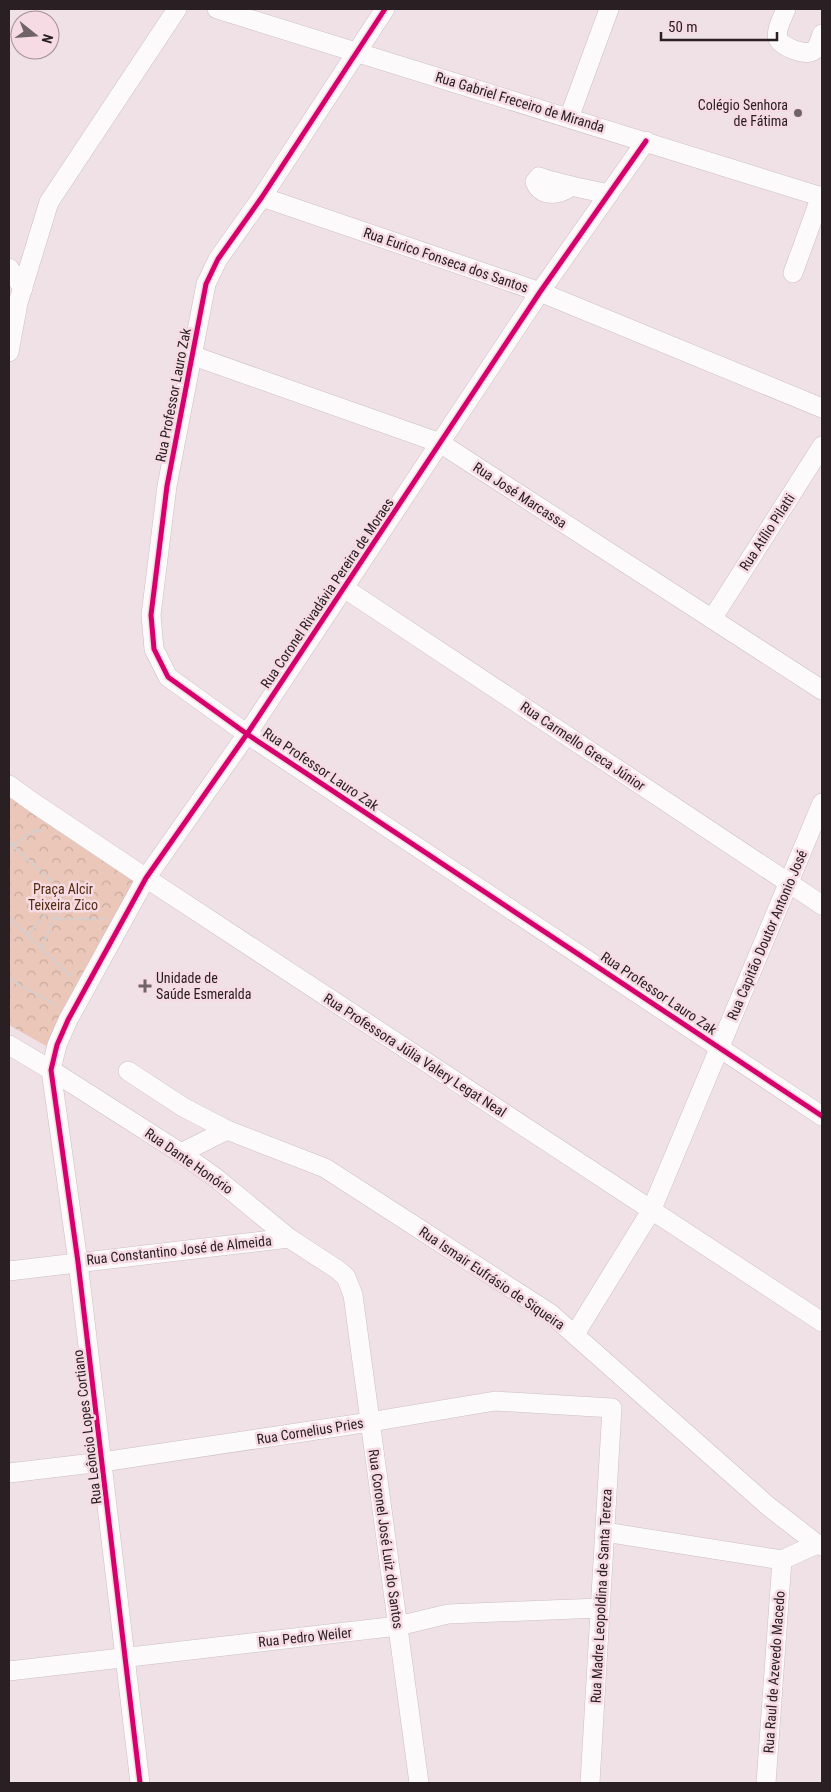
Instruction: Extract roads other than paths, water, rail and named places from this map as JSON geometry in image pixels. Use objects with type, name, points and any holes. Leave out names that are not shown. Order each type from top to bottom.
[{"type":"street","points":[[9,352],[18,303],[49,202],[177,9]]},
{"type":"street","name":"Rua Gabriel Freceiro de Miranda","points":[[217,9],[822,196]]},
{"type":"street","name":"Rua Professor Lauro Zak","points":[[385,9],[262,197],[218,260],[206,284],[167,486],[151,615],[154,649],[168,677],[247,734],[822,1116]]},
{"type":"street","points":[[569,118],[609,9]]},
{"type":"street","points":[[786,9],[778,32],[778,39],[784,45],[804,53],[811,53],[816,48],[822,34]]},
{"type":"street","name":"Rua Coronel Rivadávia Pereira de Moraes","points":[[51,1070],[57,1045],[68,1020],[146,878],[247,734],[540,292],[646,141]]},
{"type":"street","points":[[572,186],[609,194]]},
{"type":"street","points":[[793,273],[822,196]]},
{"type":"street","name":"Rua Eurico Fonseca dos Santos","points":[[262,197],[540,292],[822,408]]},
{"type":"street","points":[[9,268],[23,288]]},
{"type":"street","name":"Rua José Marcassa","points":[[191,356],[440,443],[822,690]]},
{"type":"street","name":"Rua Atílio Pilatti","points":[[712,618],[822,446]]},
{"type":"street","name":"Rua Carmello Greca Júnior","points":[[344,588],[822,905]]},
{"type":"street","name":"Rua Professora Júlia Valery Legat Neal","points":[[9,785],[146,878],[822,1322]]},
{"type":"street","name":"Rua Capitão Doutor Antonio José","points":[[575,1334],[651,1211],[822,802]]},
{"type":"street","name":"Rua Dante Honório","points":[[9,1045],[185,1151],[290,1238],[346,1277],[353,1295]]},
{"type":"street","name":"Rua Leôncio Lopes Cortiano","points":[[51,1070],[78,1262],[140,1783]]},
{"type":"street","name":"Rua Ismair Eufrásio de Siqueira","points":[[128,1071],[184,1107],[227,1130],[326,1168],[551,1314],[768,1506],[820,1545]]},
{"type":"street","points":[[185,1151],[227,1130]]},
{"type":"street","name":"Rua Constantino José de Almeida","points":[[9,1271],[290,1238]]},
{"type":"street","name":"Rua Coronel José Luiz do Santos","points":[[353,1295],[419,1783]]},
{"type":"street","name":"Rua Cornelius Pries","points":[[9,1473],[102,1462],[370,1422],[495,1401],[612,1408]]},
{"type":"street","name":"Rua Madre Leopoldina de Santa Tereza","points":[[590,1783],[612,1408]]},
{"type":"street","points":[[605,1532],[782,1560],[820,1545]]},
{"type":"street","name":"Rua Raul de Azevedo Macedo","points":[[766,1783],[782,1560]]},
{"type":"street","name":"Rua Pedro Weiler","points":[[9,1671],[398,1626],[448,1614],[600,1608]]},
{"type":"place","name":"Colégio Senhora de Fátima","points":[[798,113]]},
{"type":"place","name":"Unidade de Saúde Esmeralda","points":[[145,986]]},
{"type":"park label","name":"Praça Alcir Teixeira Zico","points":[[63,898]]}]
